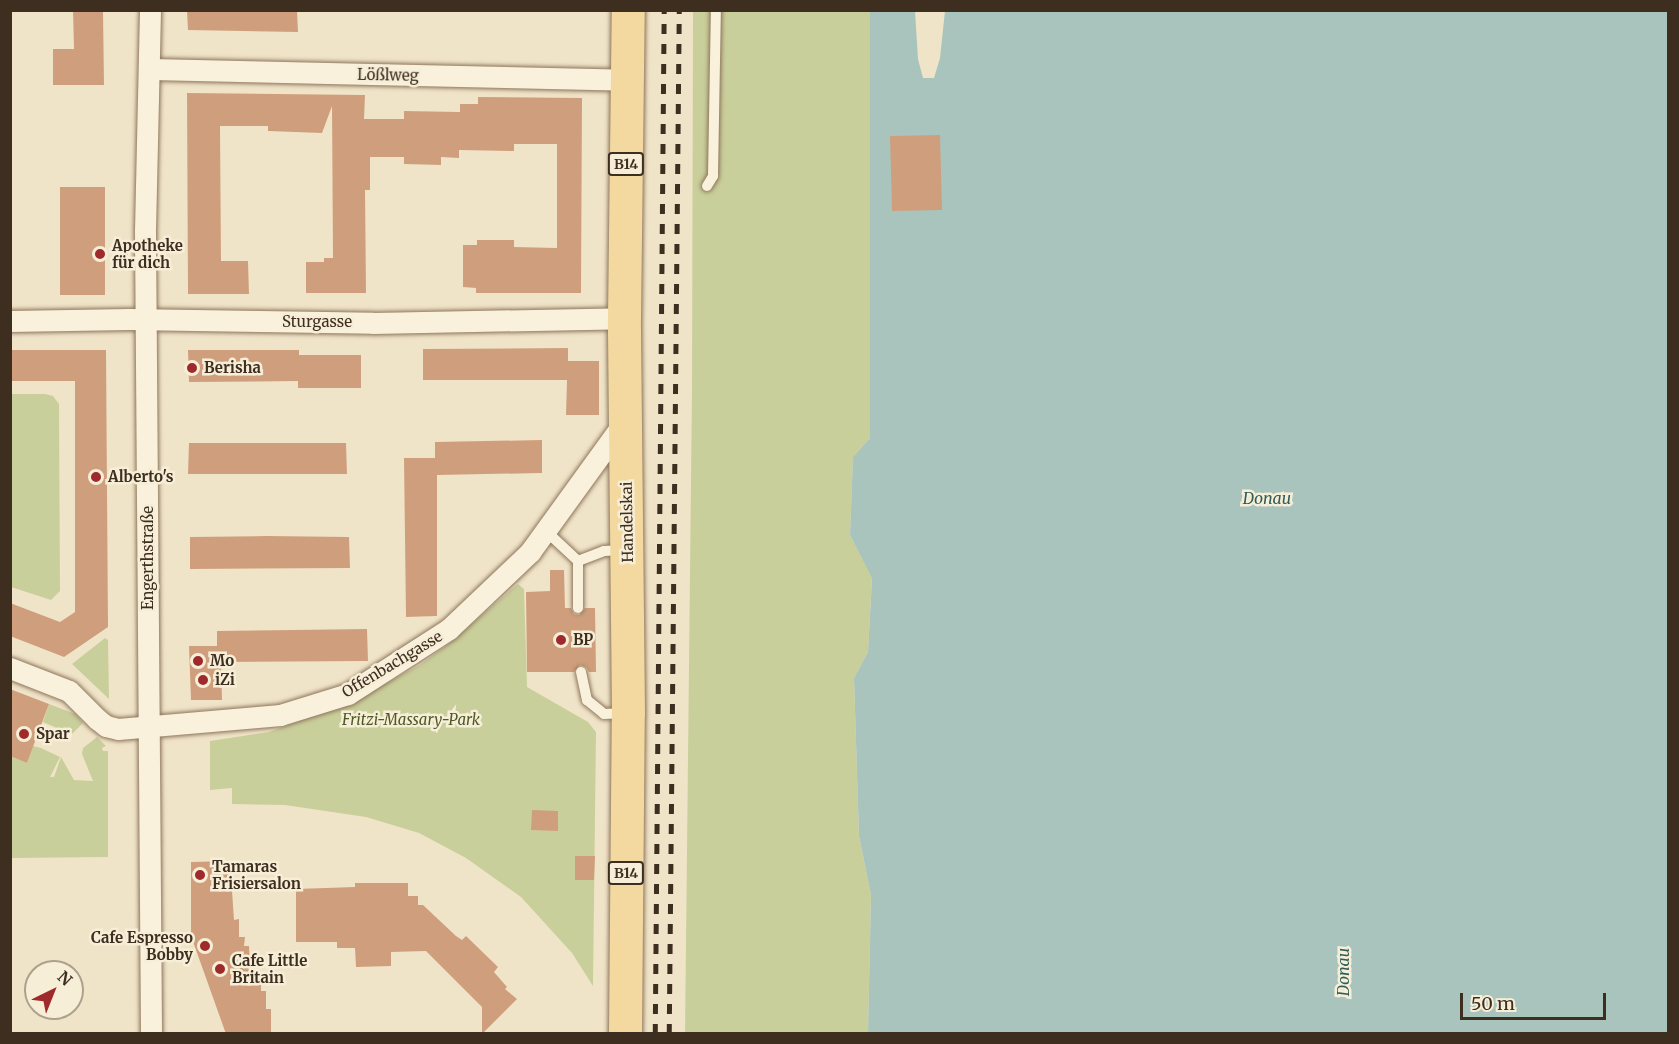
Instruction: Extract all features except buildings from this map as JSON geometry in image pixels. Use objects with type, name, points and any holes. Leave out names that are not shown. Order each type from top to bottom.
[{"type":"main road","name":"Handelskai","points":[[625,1034],[628,713],[624,318],[628,10]]},
{"type":"street","name":"Engerthstraße","points":[[150,10],[145,231],[151,1034]]},
{"type":"street","name":"Lößlweg","points":[[150,69],[627,80]]},
{"type":"street","name":"Sturgasse","points":[[10,321],[146,319],[373,322],[624,318]]},
{"type":"street","name":"Offenbachgasse","points":[[10,668],[69,691],[106,726],[118,729],[216,722],[280,714],[348,694],[449,629],[530,552],[547,532],[625,421]]},
{"type":"lane","points":[[707,186],[713,176],[716,10]]},
{"type":"lane","points":[[547,532],[578,561],[578,608]]},
{"type":"lane","points":[[578,561],[604,551],[627,550]]},
{"type":"lane","points":[[581,672],[587,700],[604,714],[628,713]]},
{"type":"green space","points":[[693,11],[870,11],[870,438],[853,457],[850,535],[872,577],[868,652],[854,678],[859,836],[871,895],[868,1033],[685,1034],[692,389]]},
{"type":"green space","points":[[11,394],[45,394],[53,396],[59,404],[60,591],[51,600],[11,587]]},
{"type":"green space","name":"Fritzi-Massary-Park","points":[[518,584],[524,589],[527,687],[588,722],[596,732],[593,986],[572,953],[521,897],[466,858],[419,833],[366,817],[285,805],[232,804],[232,788],[210,790],[210,741],[269,732],[351,702],[420,665],[446,646]]},
{"type":"green space","points":[[105,638],[108,640],[109,699],[72,664]]},
{"type":"green space","points":[[49,704],[75,714],[83,723],[71,735],[60,738],[64,731],[43,722]]},
{"type":"green space","points":[[97,737],[106,746],[102,748],[103,751],[108,751],[108,857],[11,858],[10,756],[27,763],[33,746],[41,748],[60,757],[50,777],[54,777],[61,757],[74,780],[93,781],[82,754],[83,748]]},
{"type":"water","name":"Donau","points":[[870,11],[1668,11],[1668,1033],[868,1033],[871,895],[859,836],[854,678],[868,652],[872,578],[850,535],[853,457],[870,438]]},
{"type":"pier","points":[[915,11],[945,11],[940,58],[934,78],[923,78],[918,59]]},
{"type":"railway","points":[[655,1034],[664,10]]},
{"type":"railway","points":[[669,1034],[679,10]]},
{"type":"place","name":"Apotheke für dich","points":[[100,254]]},
{"type":"place","name":"Berisha","points":[[192,368]]},
{"type":"place","name":"Alberto's","points":[[96,477]]},
{"type":"place","name":"BP","points":[[561,640]]},
{"type":"place","name":"Mo","points":[[198,661]]},
{"type":"place","name":"iZi","points":[[203,680]]},
{"type":"place","name":"Spar","points":[[24,734]]},
{"type":"place","name":"Tamaras Frisiersalon","points":[[200,875]]},
{"type":"place","name":"Cafe Espresso Bobby","points":[[205,946]]},
{"type":"place","name":"Cafe Little Britain","points":[[220,969]]}]
